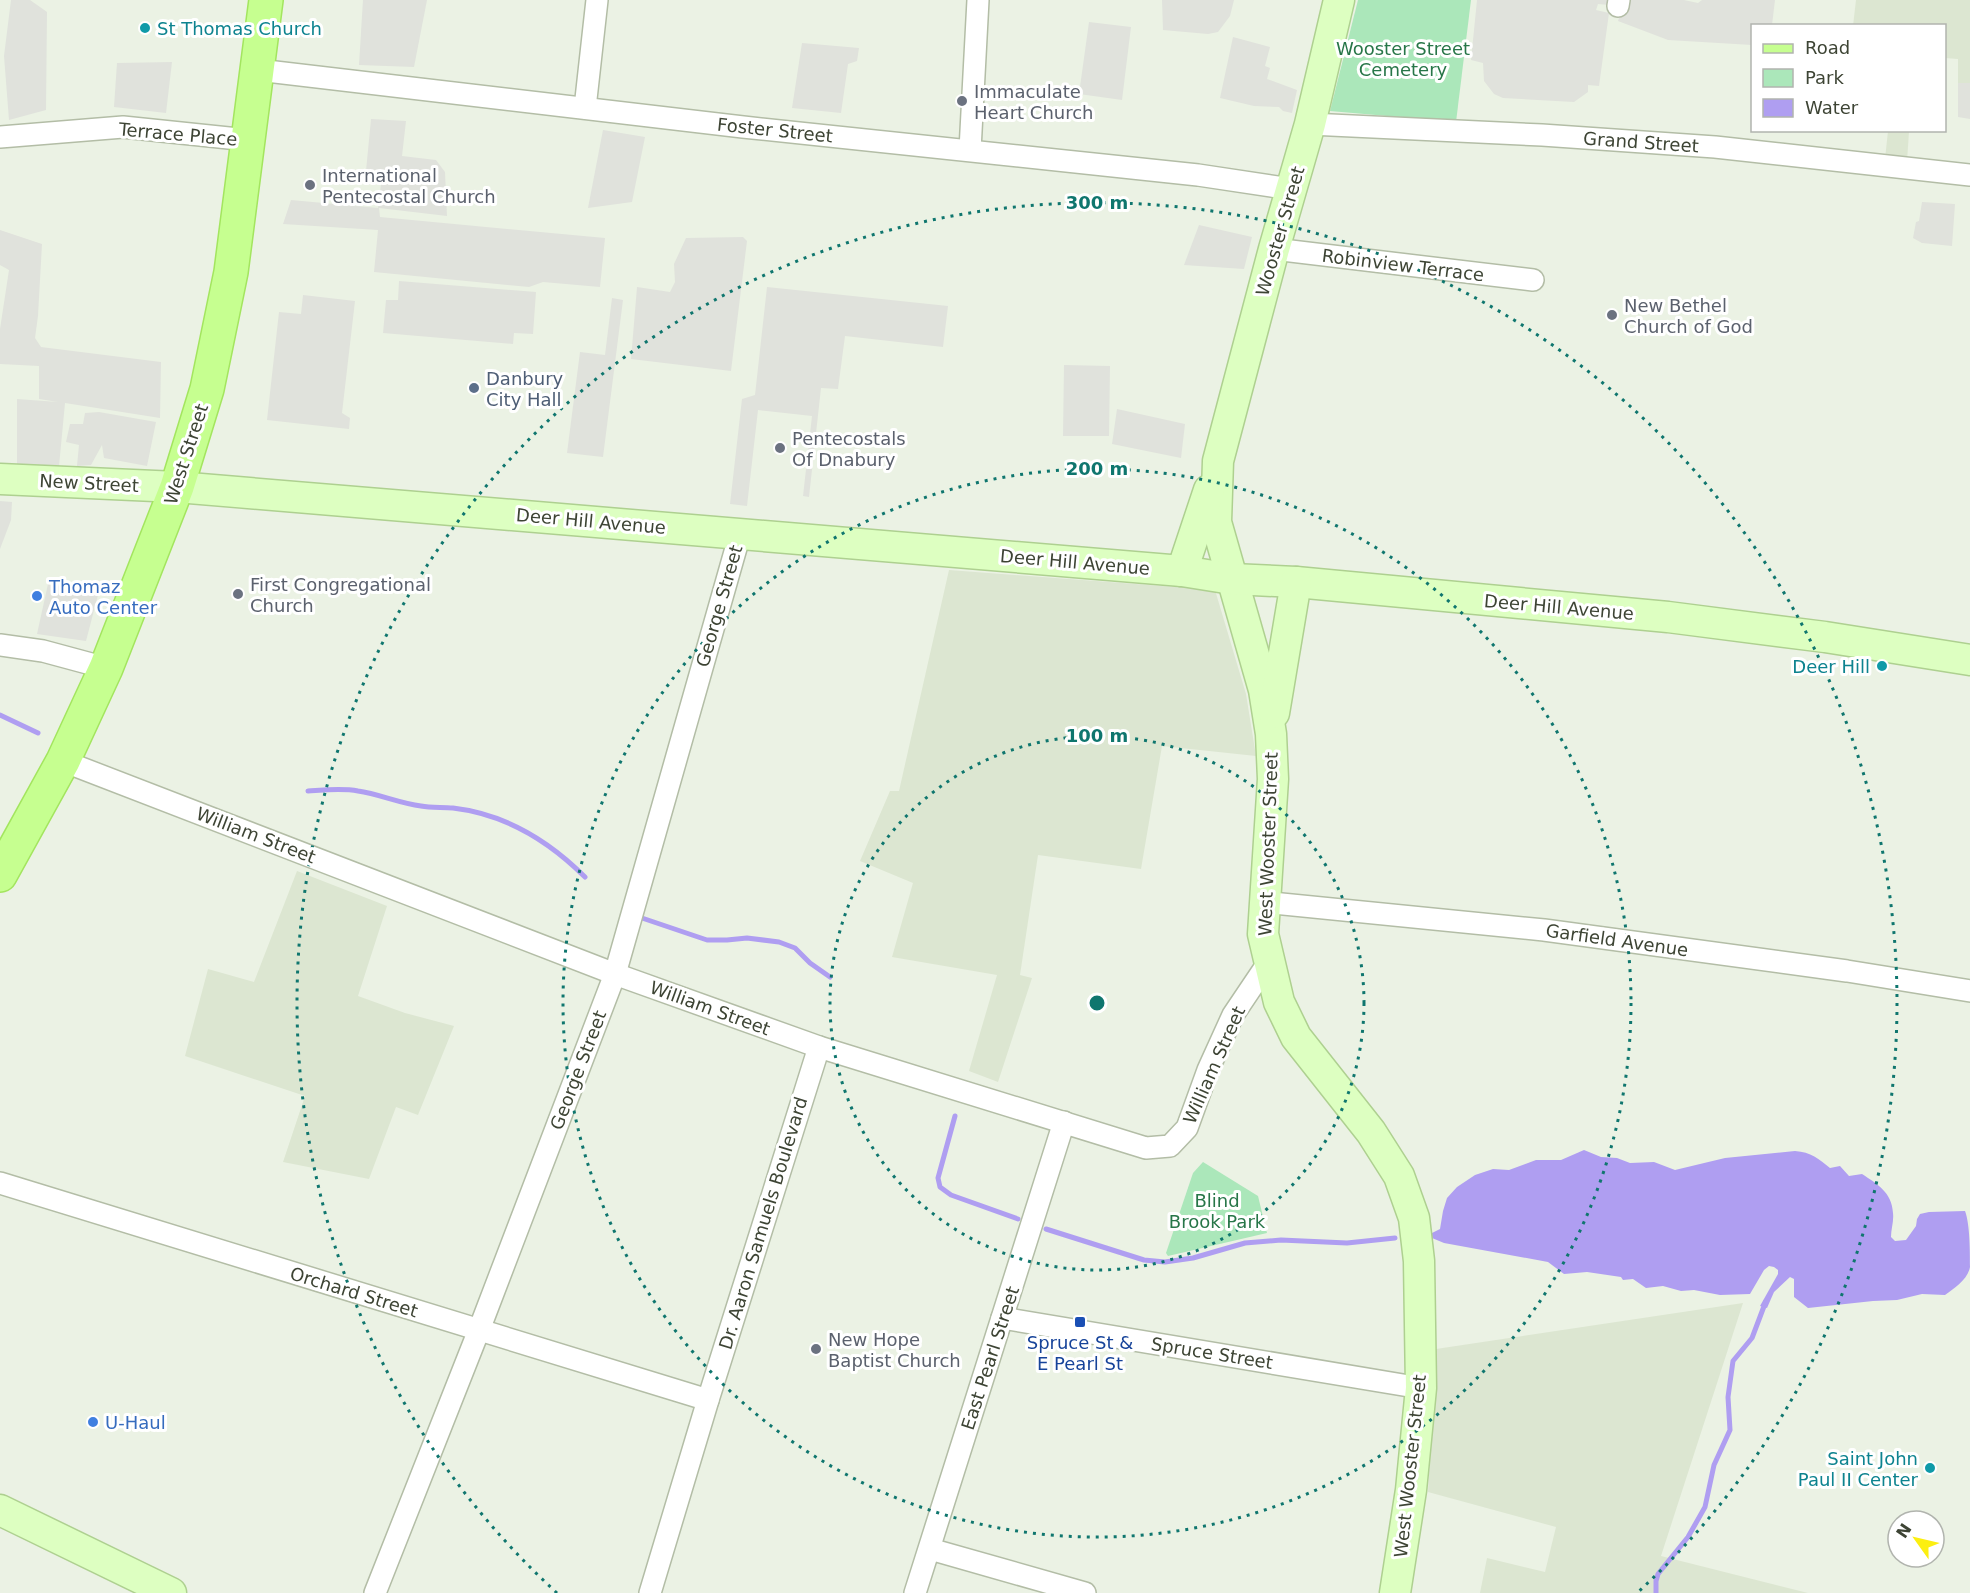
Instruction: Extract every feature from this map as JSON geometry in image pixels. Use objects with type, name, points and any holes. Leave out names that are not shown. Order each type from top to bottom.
[{"type":"main road","name":"West Street","points":[[0,875],[63,761],[106,668],[177,487],[207,389],[228,283],[266,0]]},
{"type":"street","points":[[585,108],[597,0]]},
{"type":"street","points":[[970,150],[978,0]]},
{"type":"street","name":"Wooster Street","points":[[1182,571],[1218,461],[1274,249],[1310,124],[1339,0]]},
{"type":"street","name":"Foster Street","points":[[258,70],[743,127],[1197,175],[1291,189]]},
{"type":"street","name":"Grand Street","points":[[1310,124],[1542,135],[1715,147],[1970,175]]},
{"type":"street","name":"Terrace Place","points":[[0,137],[123,127],[248,140]]},
{"type":"street","name":"Robinview Terrace","points":[[1274,249],[1533,280]]},
{"type":"street","name":"Wooster Street","points":[[1218,461],[1216,522],[1232,579]]},
{"type":"street","name":"New Street","points":[[0,479],[177,487]]},
{"type":"street","name":"Deer Hill Avenue","points":[[177,487],[1182,571],[1232,579],[1296,582],[1668,617],[1825,637],[1970,660]]},
{"type":"street","name":"George Street","points":[[375,1593],[479,1330],[615,974],[740,534]]},
{"type":"street","name":"West Wooster Street","points":[[1232,579],[1264,690],[1271,734],[1273,779],[1263,902],[1263,934],[1279,1002],[1296,1037],[1371,1131],[1399,1176],[1414,1218],[1419,1261],[1421,1388],[1411,1490],[1395,1593]]},
{"type":"street","name":"West Wooster Street","points":[[1271,734],[1296,582]]},
{"type":"street","points":[[0,645],[43,651],[106,668]]},
{"type":"street","name":"William Street","points":[[63,761],[615,974],[819,1047],[1146,1148],[1170,1146],[1187,1128],[1208,1070],[1233,1015],[1268,963]]},
{"type":"street","name":"Garfield Avenue","points":[[1263,902],[1544,930],[1847,971],[1970,991]]},
{"type":"street","name":"Dr. Aaron Samuels Boulevard","points":[[650,1593],[819,1047]]},
{"type":"street","name":"East Pearl Street","points":[[915,1593],[1064,1122]]},
{"type":"street","name":"Orchard Street","points":[[0,1183],[708,1400]]},
{"type":"street","name":"Spruce Street","points":[[1002,1318],[1421,1388]]},
{"type":"street","points":[[0,1510],[117,1580],[171,1593]]},
{"type":"street","points":[[930,1549],[1085,1593]]},
{"type":"shaded area","points":[[11,0],[30,0],[47,12],[46,110],[9,120],[4,56]]},
{"type":"shaded area","points":[[363,0],[427,0],[414,67],[359,65]]},
{"type":"shaded area","points":[[1162,0],[1234,0],[1230,16],[1218,32],[1208,34],[1163,30]]},
{"type":"shaded area","points":[[1477,0],[1609,0],[1609,5],[1598,4],[1596,10],[1609,13],[1599,86],[1588,85],[1588,92],[1574,102],[1503,98],[1494,94],[1484,81],[1483,63],[1471,60]]},
{"type":"shaded area","points":[[1625,0],[1684,0],[1698,3],[1702,0],[1775,0],[1772,24],[1751,24],[1751,45],[1668,40],[1618,21]]},
{"type":"shaded area","points":[[1856,0],[1970,0],[1970,83],[1958,83],[1958,59],[1946,58],[1946,24],[1853,24]]},
{"type":"shaded area","points":[[1089,22],[1131,27],[1122,100],[1079,94]]},
{"type":"shaded area","points":[[1233,37],[1270,47],[1265,66],[1270,68],[1267,79],[1297,90],[1292,113],[1283,111],[1279,107],[1254,106],[1220,98]]},
{"type":"shaded area","points":[[802,43],[859,48],[857,61],[848,64],[841,113],[792,108]]},
{"type":"shaded area","points":[[172,62],[166,113],[114,107],[117,63]]},
{"type":"shaded area","points":[[1958,83],[1970,83],[1970,119],[1958,117]]},
{"type":"shaded area","points":[[371,119],[406,121],[402,156],[436,160],[445,172],[447,216],[379,208],[380,217],[605,238],[600,287],[543,282],[529,287],[374,272],[378,230],[283,224],[291,200],[378,208],[381,184],[366,171]]},
{"type":"shaded area","points":[[603,130],[645,137],[632,202],[588,208]]},
{"type":"shaded area","points":[[1888,132],[1909,132],[1907,162],[1885,159]]},
{"type":"shaded area","points":[[1922,202],[1955,204],[1952,246],[1922,243],[1913,238]]},
{"type":"shaded area","points":[[1199,225],[1252,237],[1244,269],[1184,265]]},
{"type":"shaded area","points":[[0,230],[42,244],[35,338],[41,347],[161,362],[160,418],[65,403],[59,466],[17,467],[17,399],[58,402],[39,399],[39,366],[0,364],[0,329],[9,270],[0,265]]},
{"type":"shaded area","points":[[743,237],[747,241],[731,371],[631,359],[637,287],[670,292],[675,282],[674,264],[686,238]]},
{"type":"shaded area","points":[[399,281],[536,292],[533,334],[514,333],[513,344],[383,333],[386,300],[398,300]]},
{"type":"shaded area","points":[[767,287],[948,306],[943,347],[845,336],[838,389],[821,388],[809,497],[803,496],[812,416],[758,410],[747,506],[730,504],[742,399],[755,395]]},
{"type":"shaded area","points":[[303,295],[355,301],[342,413],[350,418],[349,429],[267,420],[279,312],[301,314]]},
{"type":"shaded area","points":[[612,298],[623,300],[603,457],[567,453],[580,352],[605,355]]},
{"type":"shaded area","points":[[1064,365],[1110,366],[1109,436],[1063,436]]},
{"type":"shaded area","points":[[1117,409],[1185,424],[1181,458],[1112,444]]},
{"type":"shaded area","points":[[99,412],[156,422],[147,466],[104,458],[102,445],[91,465],[77,466],[79,445],[66,442],[70,424],[83,424],[85,413]]},
{"type":"shaded area","points":[[0,501],[12,502],[11,520],[0,549]]},
{"type":"shaded area","points":[[949,570],[1215,590],[1246,694],[1256,756],[1162,746],[1141,869],[1038,855],[1020,975],[1032,978],[998,1082],[969,1071],[997,975],[892,957],[913,883],[860,861],[890,791],[899,791]]},
{"type":"shaded area","points":[[48,584],[98,595],[86,641],[37,634]]},
{"type":"shaded area","points":[[297,871],[387,906],[358,996],[405,1013],[454,1026],[418,1115],[396,1107],[369,1179],[283,1162],[305,1096],[185,1056],[208,969],[254,982]]},
{"type":"shaded area","points":[[1743,1303],[1661,1556],[1808,1593],[1480,1593],[1487,1558],[1545,1572],[1556,1527],[1428,1492],[1436,1349]]},
{"type":"green space","name":"Wooster Street Cemetery","points":[[1358,0],[1471,0],[1456,122],[1330,111]]},
{"type":"green space","name":"Blind Brook Park","points":[[1203,1162],[1258,1196],[1267,1233],[1168,1256],[1166,1253],[1193,1173]]},
{"type":"water","points":[[1584,1150],[1601,1157],[1617,1158],[1630,1163],[1654,1162],[1675,1170],[1725,1158],[1795,1151],[1810,1154],[1830,1168],[1840,1166],[1849,1176],[1862,1174],[1883,1189],[1892,1206],[1891,1237],[1895,1241],[1906,1240],[1916,1226],[1920,1214],[1965,1211],[1969,1238],[1969,1271],[1960,1283],[1945,1295],[1922,1294],[1897,1300],[1808,1308],[1794,1297],[1794,1279],[1790,1277],[1774,1292],[1767,1308],[1760,1306],[1778,1274],[1778,1270],[1774,1267],[1769,1266],[1764,1270],[1750,1294],[1720,1295],[1694,1290],[1681,1291],[1663,1286],[1646,1288],[1633,1279],[1623,1280],[1621,1277],[1587,1272],[1564,1274],[1548,1262],[1444,1243],[1432,1238],[1432,1233],[1440,1229],[1447,1198],[1457,1187],[1475,1175],[1493,1169],[1509,1170],[1536,1160],[1561,1160]]},
{"type":"waterway","points":[[0,715],[38,733]]},
{"type":"waterway","points":[[308,791],[352,790],[413,805],[453,808],[490,816],[525,831],[541,841],[585,877]]},
{"type":"waterway","points":[[639,917],[707,940],[747,938],[779,942],[795,948],[810,963],[830,977]]},
{"type":"waterway","points":[[955,1116],[938,1178],[940,1187],[951,1195],[1018,1219]]},
{"type":"waterway","points":[[1046,1229],[1144,1260],[1165,1262],[1193,1258],[1245,1243],[1281,1240],[1347,1243],[1395,1238]]},
{"type":"waterway","points":[[1656,1593],[1658,1574],[1688,1537],[1705,1507],[1714,1465],[1730,1430],[1728,1397],[1733,1361],[1752,1338],[1766,1301]]},
{"type":"place","name":"St Thomas Church","points":[[145,28]]},
{"type":"place","name":"Immaculate Heart Church","points":[[962,101]]},
{"type":"place","name":"International Pentecostal Church","points":[[310,185]]},
{"type":"place","name":"New Bethel Church of God","points":[[1612,315]]},
{"type":"place","name":"Danbury City Hall","points":[[474,388]]},
{"type":"place","name":"Pentecostals Of Dnabury","points":[[780,448]]},
{"type":"place","name":"First Congregational Church","points":[[238,594]]},
{"type":"place","name":"Thomaz Auto Center","points":[[37,596]]},
{"type":"place","name":"Deer Hill","points":[[1882,666]]},
{"type":"place","name":"Spruce St & E Pearl St","points":[[1080,1322]]},
{"type":"place","name":"New Hope Baptist Church","points":[[816,1349]]},
{"type":"place","name":"U-Haul","points":[[93,1422]]},
{"type":"place","name":"Saint John Paul II Center","points":[[1930,1468]]}]
